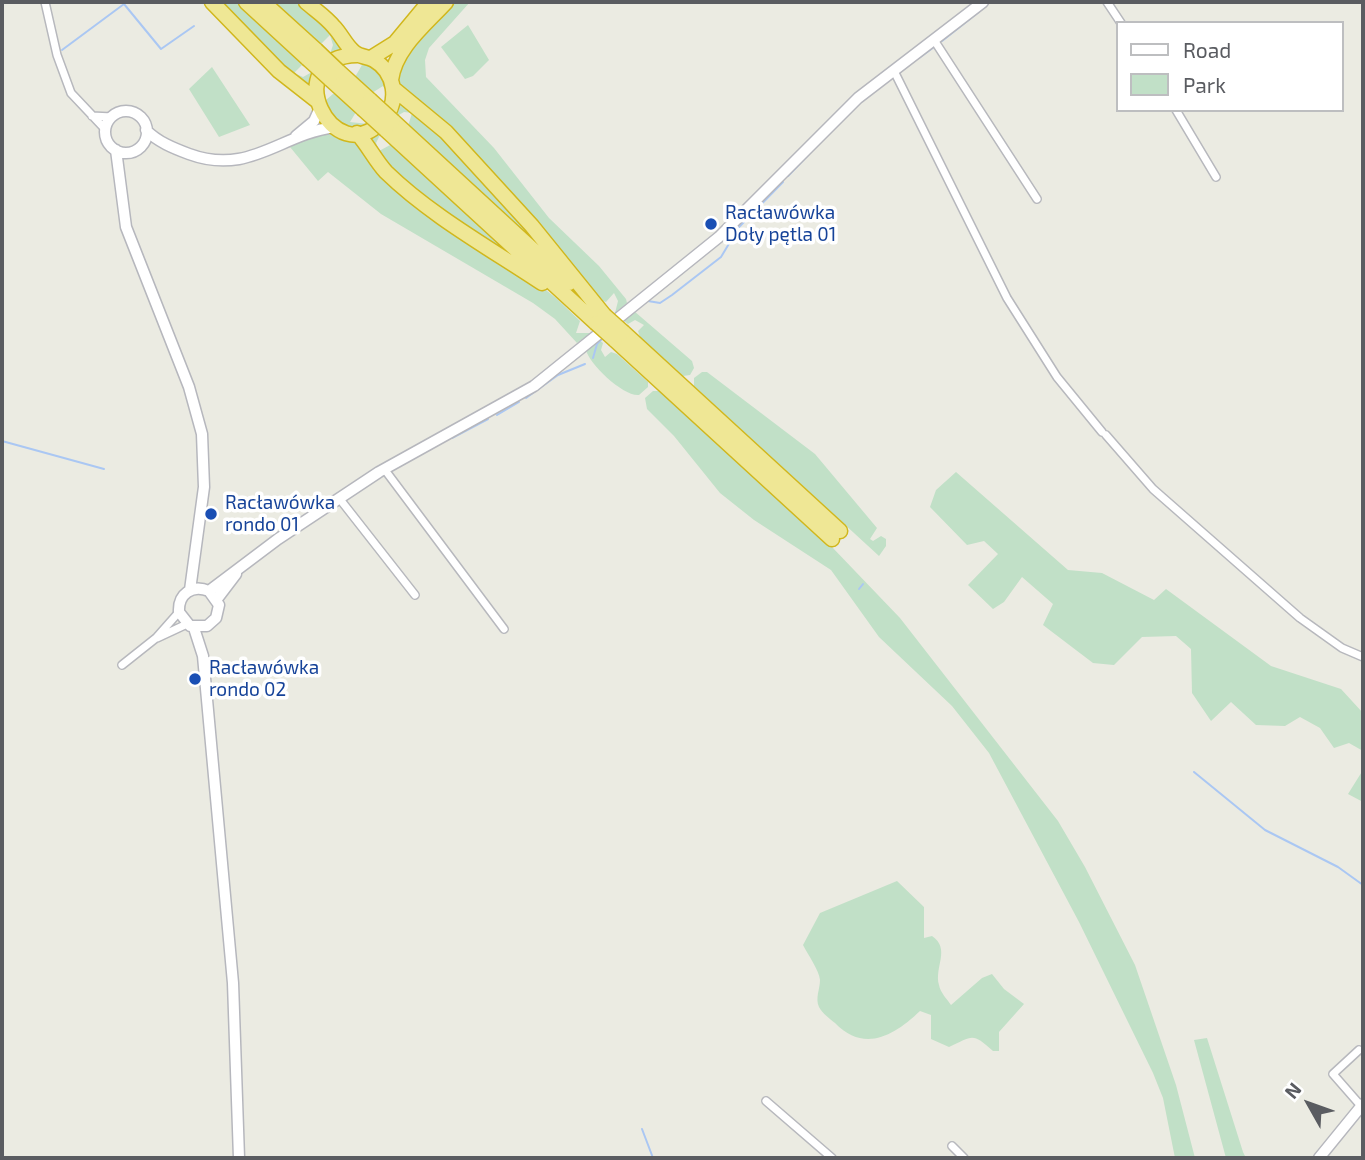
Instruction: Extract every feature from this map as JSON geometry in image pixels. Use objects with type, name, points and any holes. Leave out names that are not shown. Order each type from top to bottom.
[{"type":"highway","points":[[212,2],[279,71],[318,105],[334,127],[356,133],[375,127],[386,117],[393,104],[393,68],[405,48],[446,2]]},
{"type":"highway","points":[[246,2],[312,55],[836,535]]},
{"type":"highway","points":[[263,2],[312,55]]},
{"type":"highway","points":[[306,2],[364,57],[383,67],[392,84],[446,132],[532,226],[600,319]]},
{"type":"highway","points":[[318,105],[318,81],[328,66],[339,58],[364,57],[395,43],[429,2]]},
{"type":"highway","points":[[389,125],[575,304]]},
{"type":"highway","points":[[356,133],[386,171],[413,194],[480,242],[600,319]]},
{"type":"street","points":[[45,2],[64,77],[71,93],[105,129],[107,141],[122,151]]},
{"type":"street","points":[[190,590],[210,593],[339,498],[518,397],[719,236],[846,110],[983,2]]},
{"type":"street","points":[[1107,2],[1120,21]]},
{"type":"street","points":[[934,40],[1037,199]]},
{"type":"street","points":[[894,71],[1006,298],[1057,377],[1153,489],[1300,618],[1342,648],[1363,657]]},
{"type":"street","points":[[295,138],[314,121],[318,105]]},
{"type":"street","points":[[92,116],[112,117],[124,111],[136,114],[144,122],[146,130],[142,145]]},
{"type":"street","points":[[1177,112],[1216,177]]},
{"type":"street","points":[[105,129],[112,117]]},
{"type":"street","points":[[146,130],[168,146],[200,158],[230,161],[262,154],[295,138],[334,127]]},
{"type":"street","points":[[122,151],[142,145],[168,146]]},
{"type":"street","points":[[122,151],[119,180],[126,228],[199,418],[205,467],[197,558],[190,590],[180,601],[179,612],[156,638],[122,665]]},
{"type":"street","points":[[385,470],[503,629]]},
{"type":"street","points":[[339,498],[415,595]]},
{"type":"street","points":[[197,558],[216,618],[207,626],[203,656],[233,983],[239,1158]]},
{"type":"street","points":[[179,612],[190,626],[203,656]]},
{"type":"street","points":[[156,638],[190,626],[207,626]]},
{"type":"street","points":[[1319,1158],[1362,1105],[1333,1074],[1359,1050]]},
{"type":"street","points":[[766,1101],[832,1158]]},
{"type":"street","points":[[952,1146],[964,1158]]},
{"type":"green space","points":[[217,2],[236,2],[299,60],[302,65],[294,73],[303,77],[312,72],[315,75],[311,87],[290,75]]},
{"type":"green space","points":[[273,2],[299,2],[323,22],[346,50],[332,56],[330,35],[321,44],[316,42]]},
{"type":"green space","points":[[451,2],[470,2],[429,48],[425,60],[426,77],[494,148],[549,218],[599,266],[626,299],[627,303],[615,313],[618,301],[614,293],[606,302],[600,300],[400,86],[401,63],[407,51]]},
{"type":"green space","points":[[468,25],[489,60],[473,76],[465,79],[441,47]]},
{"type":"green space","points":[[355,61],[367,64],[380,74],[387,92],[383,86],[372,93],[355,77],[362,65]]},
{"type":"green space","points":[[212,67],[250,125],[219,137],[189,89]]},
{"type":"green space","points":[[323,82],[326,100],[337,94],[356,112],[350,122],[368,124],[347,126],[333,118],[325,102]]},
{"type":"green space","points":[[398,102],[433,125],[553,260],[408,126],[412,113],[404,112],[397,116],[394,113]]},
{"type":"green space","points":[[332,132],[355,140],[556,298],[580,321],[576,333],[591,333],[577,343],[555,319],[533,303],[381,214],[328,172],[318,181],[290,147],[316,134]]},
{"type":"green space","points":[[377,132],[380,135],[376,143],[379,151],[392,144],[524,266],[471,233],[393,173],[366,136]]},
{"type":"green space","points":[[634,311],[692,361],[694,368],[690,375],[683,376],[640,337],[638,331],[644,325],[635,320],[628,324],[622,319]]},
{"type":"green space","points":[[598,339],[603,343],[601,350],[605,357],[611,352],[617,354],[648,382],[648,387],[639,395],[616,385],[593,363],[586,350]]},
{"type":"green space","points":[[707,372],[815,454],[877,528],[870,539],[873,541],[881,536],[886,539],[886,546],[879,556],[694,386],[694,378]]},
{"type":"green space","points":[[653,391],[659,391],[832,547],[900,618],[1058,821],[1085,867],[1135,965],[1176,1085],[1195,1158],[1175,1158],[1163,1098],[1153,1073],[1079,922],[989,753],[952,706],[879,637],[831,570],[754,520],[720,493],[674,436],[647,409],[645,398]]},
{"type":"green space","points":[[956,472],[1068,570],[1102,573],[1154,600],[1166,589],[1271,666],[1341,689],[1363,713],[1363,751],[1349,743],[1334,748],[1320,728],[1300,717],[1285,726],[1256,725],[1231,702],[1211,721],[1192,693],[1191,649],[1176,636],[1142,637],[1114,665],[1093,663],[1043,625],[1053,604],[1022,577],[1004,602],[993,609],[968,585],[998,554],[984,541],[967,545],[930,507],[936,490]]},
{"type":"green space","points":[[1363,770],[1363,802],[1348,794]]},
{"type":"green space","points":[[897,881],[924,907],[924,938],[932,936],[938,941],[941,952],[939,985],[951,1005],[982,978],[992,974],[1004,989],[1024,1004],[999,1032],[999,1051],[993,1051],[976,1038],[963,1040],[949,1047],[931,1039],[931,1015],[920,1011],[889,1034],[868,1039],[846,1032],[820,1009],[817,1000],[819,976],[803,945],[820,913]]},
{"type":"green space","points":[[1207,1038],[1246,1158],[1226,1158],[1194,1040]]},
{"type":"waterway","points":[[62,50],[124,4],[161,49],[194,26]]},
{"type":"waterway","points":[[942,41],[980,11]]},
{"type":"waterway","points":[[919,58],[934,47]]},
{"type":"waterway","points":[[788,176],[809,154]]},
{"type":"waterway","points":[[648,301],[660,303],[721,257],[739,227],[783,182]]},
{"type":"waterway","points":[[593,358],[597,344],[603,338]]},
{"type":"waterway","points":[[526,398],[558,375],[585,364]]},
{"type":"waterway","points":[[497,415],[519,402]]},
{"type":"waterway","points":[[452,438],[488,419]]},
{"type":"waterway","points":[[2,441],[104,469]]},
{"type":"waterway","points":[[859,589],[863,584]]},
{"type":"waterway","points":[[1194,772],[1265,830],[1338,867],[1363,885]]},
{"type":"waterway","points":[[642,1129],[653,1158]]},
{"type":"place","name":"Racławówka Doły pętla 01","points":[[711,224]]},
{"type":"place","name":"Racławówka rondo 01","points":[[211,514]]},
{"type":"place","name":"Racławówka rondo 02","points":[[195,679]]}]
